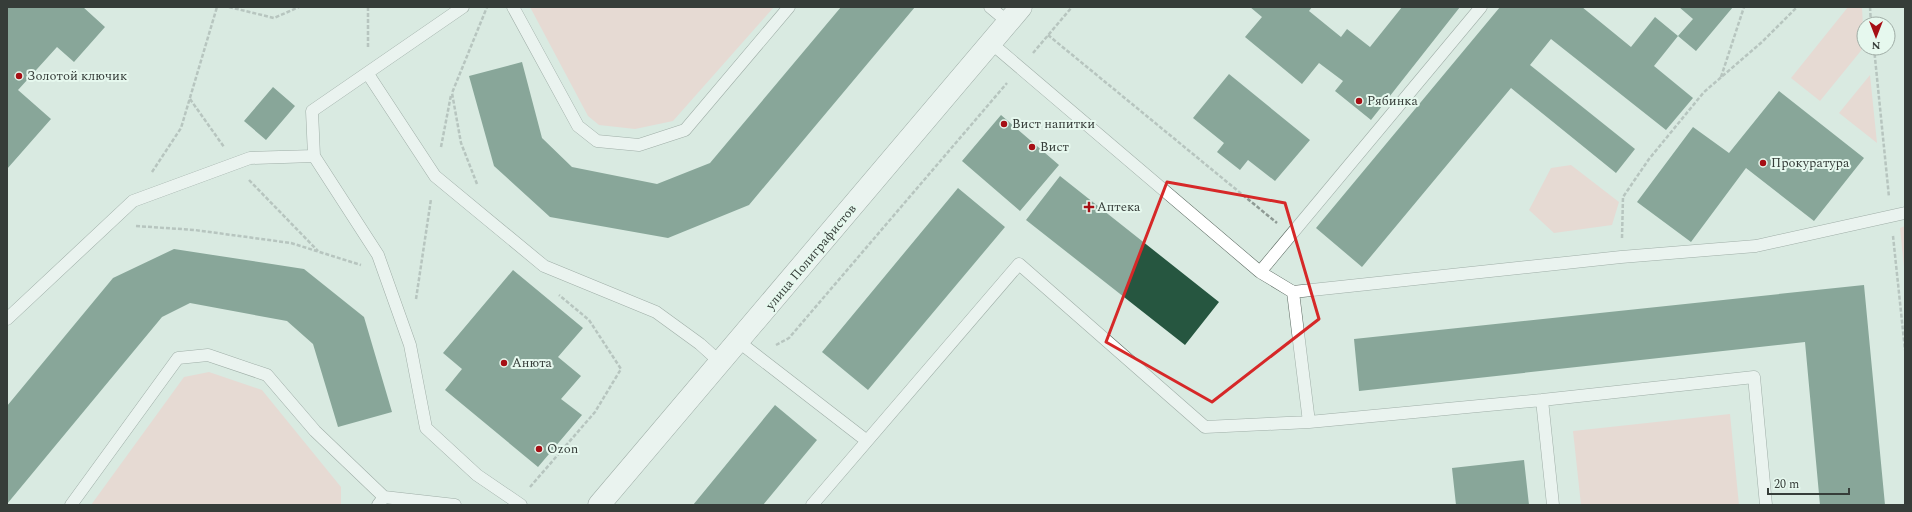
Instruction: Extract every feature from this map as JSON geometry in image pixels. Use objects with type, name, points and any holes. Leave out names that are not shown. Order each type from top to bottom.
[{"type":"street","name":"улица Полиграфистов","points":[[599,505],[739,342],[1014,15]]},
{"type":"lane","points":[[463,7],[368,74],[312,111],[314,156],[378,255],[410,345],[426,428],[477,475],[521,505]]},
{"type":"lane","points":[[513,7],[578,126],[597,141],[639,145],[685,130],[789,7]]},
{"type":"lane","points":[[990,7],[1014,15]]},
{"type":"lane","points":[[1260,272],[1481,7]]},
{"type":"lane","points":[[991,43],[1260,272],[1293,292],[1621,258],[1756,246],[1905,213]]},
{"type":"lane","points":[[368,74],[435,176],[544,266],[656,312],[700,344],[721,363]]},
{"type":"lane","points":[[7,319],[133,201],[250,158],[314,156]]},
{"type":"lane","points":[[812,505],[1019,264],[1205,427],[1309,422],[1542,400],[1754,377],[1766,505]]},
{"type":"lane","points":[[1293,292],[1309,422]]},
{"type":"lane","points":[[739,342],[867,440]]},
{"type":"lane","points":[[71,505],[178,358],[208,355],[267,375],[315,431],[381,501],[455,505]]},
{"type":"lane","points":[[1542,400],[1553,505]]},
{"type":"path","points":[[133,201],[181,128],[217,7]]},
{"type":"path","points":[[229,7],[274,18],[299,7]]},
{"type":"path","points":[[368,7],[368,74]]},
{"type":"path","points":[[756,356],[789,338],[1072,7]]},
{"type":"path","points":[[1721,78],[1744,7]]},
{"type":"path","points":[[1621,258],[1623,197],[1649,159],[1704,92],[1762,42],[1797,7]]},
{"type":"path","points":[[1048,35],[1282,227]]},
{"type":"path","points":[[415,307],[435,176],[452,93]]},
{"type":"path","points":[[108,224],[195,230],[291,243],[384,273]]},
{"type":"highlighted area","points":[[1167,182],[1285,203],[1319,319],[1212,402],[1106,342]]},
{"type":"shaded area","points":[[530,7],[774,7],[673,121],[635,129],[599,125],[588,116]]},
{"type":"shaded area","points":[[1848,7],[1862,7],[1862,16],[1856,16],[1857,56],[1820,101],[1791,78]]},
{"type":"shaded area","points":[[1870,75],[1877,143],[1839,113]]},
{"type":"shaded area","points":[[1571,165],[1619,202],[1612,225],[1554,233],[1529,210],[1551,168]]},
{"type":"shaded area","points":[[1905,226],[1905,277],[1900,228]]},
{"type":"shaded area","points":[[209,372],[262,390],[341,487],[341,505],[91,505],[184,377]]},
{"type":"shaded area","points":[[1730,414],[1739,505],[1581,505],[1573,431]]},
{"type":"building","name":"Золотой ключик","points":[[7,7],[83,7],[105,27],[74,62],[57,47],[18,90],[51,119],[7,169]]},
{"type":"building","points":[[841,7],[915,7],[749,205],[668,238],[550,217],[494,166],[469,76],[522,62],[542,138],[572,167],[657,184],[710,163]]},
{"type":"building","points":[[1250,7],[1312,7],[1309,11],[1341,37],[1347,29],[1370,47],[1402,7],[1460,7],[1371,120],[1335,91],[1343,81],[1319,63],[1302,84],[1245,37],[1262,17]]},
{"type":"building","points":[[1500,7],[1582,7],[1631,47],[1655,17],[1678,36],[1654,66],[1693,98],[1666,130],[1551,39],[1530,65],[1635,149],[1616,173],[1511,88],[1362,267],[1316,228]]},
{"type":"building","points":[[1679,7],[1733,7],[1696,51],[1678,36],[1693,19]]},
{"type":"building","points":[[1229,74],[1310,140],[1275,181],[1248,160],[1240,170],[1217,152],[1224,143],[1193,118]]},
{"type":"building","points":[[273,87],[295,106],[266,140],[244,121]]},
{"type":"building","name":"Прокуратура","points":[[1779,91],[1864,158],[1814,221],[1746,168],[1691,242],[1637,202],[1693,127],[1729,153]]},
{"type":"building","points":[[1001,115],[1059,165],[1020,211],[962,161]]},
{"type":"building","points":[[1060,176],[1219,302],[1185,345],[1026,220]]},
{"type":"building","points":[[958,188],[1005,227],[868,390],[822,352]]},
{"type":"building","points":[[174,249],[304,269],[364,317],[392,412],[338,427],[313,344],[287,321],[190,303],[162,317],[7,504],[7,406],[113,278]]},
{"type":"building","name":"Анюта","points":[[513,270],[583,328],[558,357],[581,376],[561,399],[582,415],[538,467],[445,390],[462,369],[443,353]]},
{"type":"building","points":[[1864,285],[1885,505],[1820,505],[1805,342],[1359,391],[1354,339]]},
{"type":"building","points":[[775,405],[817,440],[763,505],[693,505]]},
{"type":"building","points":[[1524,460],[1529,505],[1456,505],[1452,468]]},
{"type":"place","name":"Золотой ключик","points":[[19,76]]},
{"type":"place","name":"Рябинка","points":[[1359,101]]},
{"type":"place","name":"Вист напитки","points":[[1004,124]]},
{"type":"place","name":"Вист","points":[[1032,147]]},
{"type":"place","name":"Прокуратура","points":[[1763,163]]},
{"type":"place","name":"Аптека","points":[[1089,207]]},
{"type":"place","name":"Анюта","points":[[504,363]]},
{"type":"place","name":"Ozon","points":[[539,449]]}]
